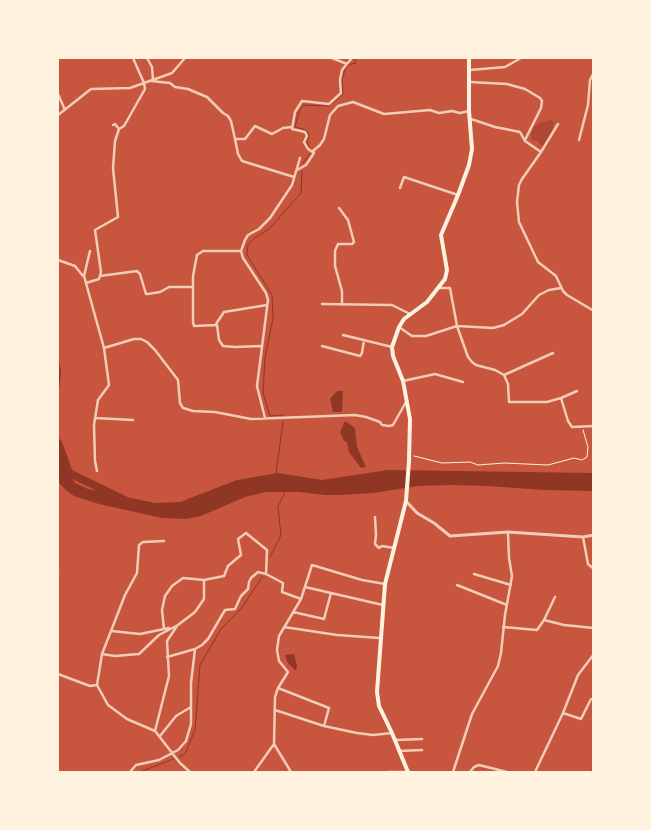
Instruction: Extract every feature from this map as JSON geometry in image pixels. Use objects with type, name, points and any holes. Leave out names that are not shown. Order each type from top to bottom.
[{"type":"main road","points":[[408,772],[379,706],[377,692],[385,584],[406,501],[409,461],[410,419],[403,381],[393,356],[392,347],[399,327],[410,314],[427,302],[445,279],[447,270],[440,236],[458,195],[469,165],[472,149],[469,111],[469,58]]},
{"type":"street","points":[[100,276],[95,230],[118,217],[113,168],[115,140],[119,128],[124,126],[144,88],[144,83],[133,58]]},
{"type":"street","points":[[147,58],[152,67],[152,80]]},
{"type":"street","points":[[58,115],[91,89],[130,88],[172,74],[185,58]]},
{"type":"street","points":[[332,58],[347,64]]},
{"type":"street","points":[[292,127],[295,112],[302,101],[329,104],[341,93],[340,80],[342,70],[350,58]]},
{"type":"street","points":[[470,70],[505,67],[521,58]]},
{"type":"street","points":[[579,140],[588,105],[590,80],[594,72]]},
{"type":"street","points":[[152,80],[170,83],[174,87],[188,89],[207,97],[232,122],[238,154],[242,162],[294,178]]},
{"type":"street","points":[[470,82],[507,84],[525,89],[540,98],[542,101],[540,108],[524,141]]},
{"type":"street","points":[[58,94],[65,110]]},
{"type":"street","points":[[335,98],[337,104]]},
{"type":"street","points":[[337,104],[353,102],[384,114],[430,110],[439,113],[469,111]]},
{"type":"street","points":[[296,171],[306,165],[314,153],[313,151],[320,145],[325,135],[330,115],[337,104]]},
{"type":"street","points":[[471,119],[495,127],[520,132],[524,141],[540,152]]},
{"type":"street","points":[[112,125],[115,124],[119,128]]},
{"type":"street","points":[[558,124],[519,186],[517,202],[518,222],[534,256],[541,265],[556,276],[561,288],[567,295],[594,311]]},
{"type":"street","points":[[235,139],[245,139],[255,126],[272,134],[282,128],[292,127],[305,132],[307,136],[304,142],[308,149],[313,151]]},
{"type":"street","points":[[266,418],[257,386],[268,305],[266,293],[244,260],[241,251],[244,240],[270,218],[292,185],[300,158]]},
{"type":"street","points":[[400,188],[404,177],[458,195]]},
{"type":"street","points":[[339,208],[348,220],[354,242],[352,244],[338,244],[335,251],[335,266],[342,291],[342,305]]},
{"type":"street","points":[[84,276],[90,251]]},
{"type":"street","points":[[216,324],[194,326],[192,287],[195,259],[203,251],[241,251]]},
{"type":"street","points":[[58,260],[74,266],[84,276],[104,348],[109,385],[98,400],[95,418],[94,443],[97,471]]},
{"type":"street","points":[[86,283],[99,279],[100,276],[137,271],[140,274],[145,292],[148,294],[160,292],[169,286],[192,287]]},
{"type":"street","points":[[438,288],[450,288],[457,326],[468,357],[472,362],[504,375],[508,384],[509,402],[547,402],[577,391]]},
{"type":"street","points":[[399,327],[412,336],[426,336],[457,326],[494,328],[504,325],[522,314],[539,295],[549,290],[561,288]]},
{"type":"street","points":[[322,304],[392,305],[410,314]]},
{"type":"street","points":[[261,346],[223,346],[219,340],[216,324],[224,312],[268,305]]},
{"type":"street","points":[[343,335],[392,347]]},
{"type":"street","points":[[104,348],[134,339],[141,339],[147,342],[178,380],[180,403],[187,410],[215,412],[242,418],[355,415],[376,420],[382,425],[394,425],[407,400]]},
{"type":"street","points":[[322,346],[360,356],[364,340]]},
{"type":"street","points":[[504,375],[553,353]]},
{"type":"street","points":[[403,381],[435,374],[463,382]]},
{"type":"street","points":[[561,398],[568,421],[572,427],[594,426]]},
{"type":"street","points":[[95,418],[133,420]]},
{"type":"street","points":[[406,501],[417,513],[434,523],[450,536],[508,532],[583,537],[594,535]]},
{"type":"street","points":[[375,517],[376,535],[374,540],[377,548],[394,548]]},
{"type":"street","points":[[453,772],[472,714],[498,666],[501,653],[503,627],[512,576],[508,532]]},
{"type":"street","points":[[164,629],[162,610],[165,596],[172,586],[183,578],[204,580],[224,576],[228,566],[241,555],[238,539],[246,533],[267,550],[266,574]]},
{"type":"street","points":[[583,537],[588,564],[594,569]]},
{"type":"street","points":[[164,542],[143,542],[138,545],[137,573],[125,595],[110,631],[102,654],[97,685],[108,705],[127,719],[155,730],[180,763],[190,772]]},
{"type":"street","points":[[254,772],[274,744],[275,697],[288,672],[278,661],[279,636],[301,598],[312,564],[362,580],[385,584]]},
{"type":"street","points":[[167,657],[195,649],[202,645],[208,639],[225,610],[235,609],[241,596],[248,589],[249,582],[258,572],[283,583],[282,592],[301,598]]},
{"type":"street","points":[[474,574],[511,585]]},
{"type":"street","points":[[102,654],[115,656],[139,654],[159,635],[178,625],[195,612],[204,599],[204,580]]},
{"type":"street","points":[[457,585],[507,604]]},
{"type":"street","points":[[306,587],[330,594],[383,604]]},
{"type":"street","points":[[293,612],[324,619],[330,594]]},
{"type":"street","points":[[503,627],[537,630],[555,597]]},
{"type":"street","points":[[544,620],[564,625],[594,628]]},
{"type":"street","points":[[110,631],[140,634],[178,625]]},
{"type":"street","points":[[155,730],[169,676],[167,641],[178,625]]},
{"type":"street","points":[[284,627],[382,638]]},
{"type":"street","points":[[130,772],[136,765],[159,760],[173,753],[186,741],[191,724],[192,676],[195,649]]},
{"type":"street","points":[[535,772],[563,713],[578,675],[594,654]]},
{"type":"street","points":[[58,674],[90,686],[97,685]]},
{"type":"street","points":[[278,688],[328,708],[324,726]]},
{"type":"street","points":[[563,713],[581,719],[591,698]]},
{"type":"street","points":[[160,736],[173,719],[191,707]]},
{"type":"street","points":[[275,710],[324,726],[357,734],[392,733]]},
{"type":"street","points":[[395,740],[422,739]]},
{"type":"street","points":[[274,744],[292,772]]},
{"type":"street","points":[[399,751],[422,750]]},
{"type":"street","points":[[470,772],[474,767],[478,766],[507,772]]},
{"type":"street","points":[[388,772],[408,772]]},
{"type":"path","points":[[409,455],[442,463],[470,462],[478,464],[548,465],[574,458],[582,460],[587,457],[588,447],[582,427]]},
{"type":"shaded area","points":[[551,120],[554,122],[551,136],[548,145],[543,147],[536,140],[533,141],[531,139],[531,134],[533,128],[539,123]]},
{"type":"shaded area","points":[[58,355],[61,372],[58,401]]},
{"type":"shaded area","points":[[337,391],[343,391],[342,412],[333,412],[330,399]]},
{"type":"shaded area","points":[[345,421],[355,428],[357,447],[366,467],[361,468],[349,452],[347,442],[344,441],[340,432]]},
{"type":"shaded area","points":[[58,429],[65,468],[75,483],[88,489],[155,503],[180,502],[237,480],[278,473],[322,480],[388,470],[593,473],[593,491],[450,485],[418,486],[373,493],[342,495],[266,492],[245,497],[201,516],[186,519],[162,518],[99,504],[74,496],[66,490],[58,482]]},
{"type":"shaded area","points":[[294,654],[297,666],[296,671],[288,663],[285,655]]},
{"type":"waterway","points":[[310,148],[307,143],[309,135],[306,130],[295,127],[299,112],[303,105],[329,106],[343,94],[342,79],[348,65],[356,63],[354,58]]},
{"type":"waterway","points":[[303,163],[310,154]]},
{"type":"waterway","points":[[284,415],[270,416],[263,393],[265,357],[273,318],[272,295],[247,255],[248,244],[269,229],[301,193],[302,171]]},
{"type":"waterway","points":[[276,473],[283,422]]},
{"type":"waterway","points":[[58,443],[69,473],[125,500]]},
{"type":"waterway","points":[[270,557],[281,535],[278,507],[285,492]]},
{"type":"waterway","points":[[179,757],[185,754],[195,730],[200,665],[221,629],[241,609],[263,576]]},
{"type":"waterway","points":[[140,772],[173,759]]},
{"type":"waterway","points":[[591,772],[594,766]]}]
